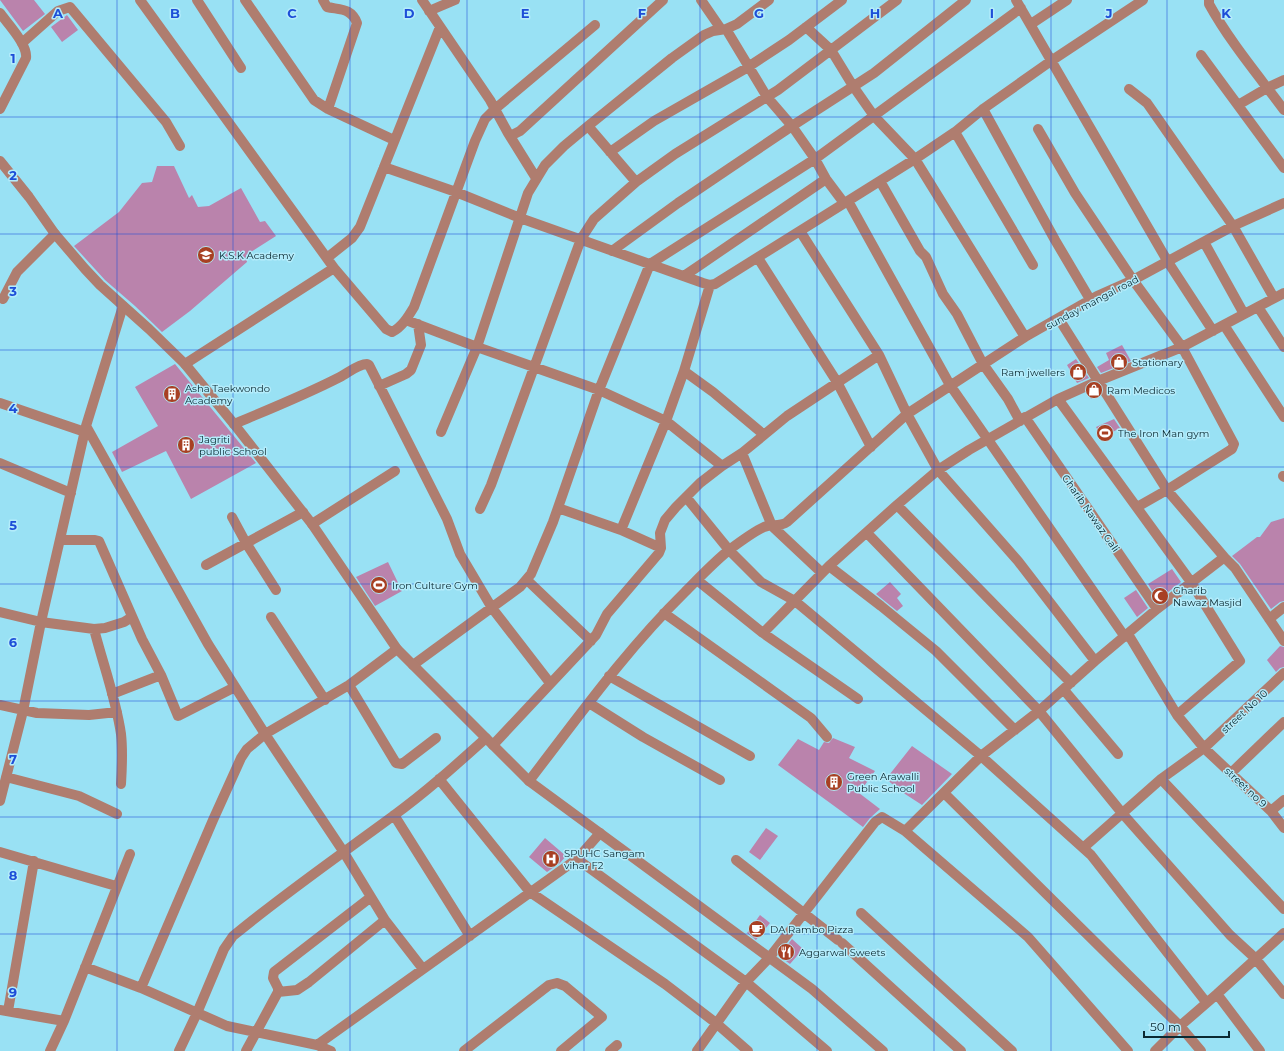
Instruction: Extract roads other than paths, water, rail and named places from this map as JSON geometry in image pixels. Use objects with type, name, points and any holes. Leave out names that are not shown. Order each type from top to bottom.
[{"type":"street","points":[[140,0],[334,268],[388,330],[392,332],[406,320],[414,307],[474,141],[483,123],[495,109],[594,25]]},
{"type":"street","points":[[197,0],[241,68]]},
{"type":"street","points":[[245,0],[310,96],[328,109],[394,140]]},
{"type":"street","points":[[323,0],[327,7],[348,11],[354,16],[357,23],[328,109]]},
{"type":"street","points":[[422,0],[495,109],[536,178]]},
{"type":"street","points":[[429,11],[455,0]]},
{"type":"street","points":[[510,136],[520,131],[663,0]]},
{"type":"street","points":[[440,432],[477,348],[528,193],[545,165],[564,146],[672,58],[704,35],[737,24],[769,0]]},
{"type":"street","points":[[610,152],[654,122],[748,67],[842,0]]},
{"type":"street","points":[[480,509],[491,485],[581,239],[594,219],[636,182],[675,154],[767,97],[897,0]]},
{"type":"street","points":[[612,251],[678,203],[874,73],[966,0]]},
{"type":"street","points":[[1030,24],[1067,0]]},
{"type":"street","points":[[384,167],[456,192],[520,218],[710,285],[722,281],[914,159],[955,132],[983,109],[1051,61],[1143,0]]},
{"type":"street","points":[[1209,0],[1216,17],[1244,58],[1284,110]]},
{"type":"street","name":"street no 9","points":[[703,1],[724,29],[767,97],[792,126],[815,159],[826,179],[846,202],[950,385],[987,441],[1126,636],[1177,715],[1204,748],[1271,811],[1284,828]]},
{"type":"street","points":[[413,665],[492,608],[527,580],[553,522],[599,390],[650,264],[815,159],[874,116],[1019,4],[1168,262],[1213,331]]},
{"type":"street","points":[[22,43],[58,11],[70,7],[166,122],[180,146]]},
{"type":"street","points":[[0,13],[22,43],[26,54],[26,58],[0,109]]},
{"type":"street","points":[[327,258],[352,238],[360,227],[440,27]]},
{"type":"street","points":[[806,27],[831,50],[853,86],[874,116],[914,159],[1025,337]]},
{"type":"street","points":[[1201,55],[1284,168]]},
{"type":"street","points":[[1238,105],[1284,80]]},
{"type":"street","points":[[1129,89],[1146,102],[1233,226],[1274,298]]},
{"type":"street","points":[[983,109],[1091,301]]},
{"type":"street","points":[[588,126],[636,182]]},
{"type":"street","points":[[1038,129],[1075,193],[1133,280],[1182,347],[1234,445],[1232,448],[1137,507]]},
{"type":"street","points":[[955,132],[1033,265]]},
{"type":"street","points":[[0,161],[29,197],[55,234],[100,285],[185,364],[234,424],[312,524],[397,649],[529,781],[812,989],[883,1051]]},
{"type":"street","points":[[684,276],[826,179]]},
{"type":"street","name":"Gharib Nawaz Gali","points":[[880,181],[920,251],[926,257],[943,294],[957,314],[983,364],[1157,609]]},
{"type":"street","name":"sunday mangal road","points":[[529,781],[609,676],[664,613],[729,550],[762,528],[781,526],[787,522],[907,414],[1025,337],[1091,301],[1097,296],[1168,262],[1233,226],[1284,203]]},
{"type":"street","points":[[800,231],[879,355],[907,414],[938,470],[1018,561],[1095,660]]},
{"type":"street","points":[[3,299],[17,272],[55,234]]},
{"type":"street","points":[[1204,242],[1244,314]]},
{"type":"street","points":[[758,258],[837,382],[871,447]]},
{"type":"street","points":[[185,364],[334,268]]},
{"type":"street","points":[[621,530],[666,421],[684,372],[710,285]]},
{"type":"street","points":[[763,633],[825,570],[938,470],[1058,399],[1182,347],[1284,293]]},
{"type":"street","points":[[0,801],[1,788],[6,777],[23,711],[41,622],[85,429],[123,306]]},
{"type":"street","points":[[1258,307],[1284,347]]},
{"type":"street","points":[[1058,319],[1166,490],[1235,568],[1284,641]]},
{"type":"street","points":[[406,320],[477,348],[599,390],[666,421],[722,466]]},
{"type":"street","points":[[380,386],[406,374],[411,370],[421,345],[418,324]]},
{"type":"street","points":[[1224,325],[1284,417]]},
{"type":"street","points":[[178,1051],[197,1013],[230,939],[260,914],[343,851],[394,815],[439,779],[490,742],[596,635],[607,614],[655,558],[661,548],[660,534],[662,527],[671,512],[700,483],[742,453],[763,434],[837,382],[879,355]]},
{"type":"street","points":[[234,424],[285,404],[362,364],[369,365],[447,519],[460,554],[492,608],[550,683]]},
{"type":"street","points":[[684,372],[712,392],[763,434]]},
{"type":"street","points":[[1058,399],[1191,582],[1240,661],[1177,715]]},
{"type":"street","points":[[0,403],[85,429],[196,625],[265,734],[343,851],[385,920],[423,969]]},
{"type":"street","points":[[742,453],[772,526],[825,570],[881,606],[936,651],[1015,730]]},
{"type":"street","points":[[0,463],[71,493]]},
{"type":"street","points":[[312,524],[395,471]]},
{"type":"street","points":[[686,497],[729,550],[761,582],[795,601],[981,756],[1091,855],[1206,1002]]},
{"type":"street","points":[[897,505],[1068,687],[1118,754]]},
{"type":"street","points":[[558,508],[621,530],[661,548]]},
{"type":"street","points":[[206,565],[302,512]]},
{"type":"street","points":[[232,517],[246,543],[276,590]]},
{"type":"street","points":[[867,533],[1039,711],[1122,813],[1230,935],[1255,958],[1284,994]]},
{"type":"street","points":[[60,540],[95,540],[99,542],[142,639],[161,675],[178,716],[235,687]]},
{"type":"street","points":[[905,831],[981,756],[1068,687],[1095,660],[1157,609],[1225,558]]},
{"type":"street","points":[[527,580],[590,641]]},
{"type":"street","points":[[697,580],[763,633],[858,699]]},
{"type":"street","points":[[1269,619],[1284,607]]},
{"type":"street","points":[[0,612],[41,622],[94,629],[105,628],[124,622],[132,617]]},
{"type":"street","points":[[664,613],[811,718],[827,737]]},
{"type":"street","points":[[271,617],[325,700]]},
{"type":"street","points":[[94,629],[117,712],[122,748],[121,784]]},
{"type":"street","points":[[141,988],[212,820],[241,758],[247,749],[265,734],[349,685],[397,649]]},
{"type":"street","name":"street No 10","points":[[1083,848],[1161,779],[1204,748],[1284,673]]},
{"type":"street","points":[[112,694],[161,675]]},
{"type":"street","points":[[609,676],[750,756]]},
{"type":"street","points":[[349,685],[396,763],[402,764],[436,738]]},
{"type":"street","points":[[589,702],[643,737],[720,780]]},
{"type":"street","points":[[0,705],[23,711],[53,714],[117,712]]},
{"type":"street","points":[[1231,773],[1284,722]]},
{"type":"street","points":[[6,777],[79,796],[117,814]]},
{"type":"street","points":[[439,779],[530,892],[665,984],[748,1051]]},
{"type":"street","points":[[1161,779],[1284,908]]},
{"type":"street","points":[[944,793],[1180,1026],[1201,1051]]},
{"type":"street","points":[[1271,811],[1284,800]]},
{"type":"street","points":[[394,815],[470,936]]},
{"type":"street","points":[[697,1051],[746,982],[769,958],[879,818],[884,817],[905,831],[1028,937],[1128,1051]]},
{"type":"street","points":[[317,1045],[576,859],[600,833]]},
{"type":"street","points":[[0,852],[116,886]]},
{"type":"street","points":[[50,1051],[64,1020],[130,854]]},
{"type":"street","points":[[576,859],[746,982],[826,1051]]},
{"type":"street","points":[[736,860],[840,941],[961,1051]]},
{"type":"street","points":[[34,861],[4,1010],[64,1020]]},
{"type":"street","points":[[246,1051],[278,992],[278,988],[273,978],[274,972],[372,897]]},
{"type":"street","points":[[861,913],[1012,1051]]},
{"type":"street","points":[[278,992],[297,990],[309,982],[385,920]]},
{"type":"street","points":[[1155,1051],[1206,1002],[1217,994],[1284,933]]},
{"type":"street","points":[[85,967],[141,988],[227,1026],[317,1045],[331,1051]]},
{"type":"street","points":[[464,1051],[549,985],[557,982],[565,986],[602,1017],[561,1051]]},
{"type":"street","points":[[1217,994],[1260,1051]]},
{"type":"place","name":"K.S.K Academy","points":[[206,255]]},
{"type":"place","name":"Stationary","points":[[1119,362]]},
{"type":"place","name":"Ram jwellers","points":[[1078,372]]},
{"type":"place","name":"Ram Medicos","points":[[1094,390]]},
{"type":"place","name":"Asha Taekwondo Academy","points":[[172,394]]},
{"type":"place","name":"The Iron Man gym","points":[[1105,433]]},
{"type":"place","name":"Jagriti public School","points":[[186,445]]},
{"type":"place","name":"Iron Culture Gym","points":[[379,585]]},
{"type":"place","name":"Gharib Nawaz Masjid","points":[[1160,596]]},
{"type":"place","name":"Green Arawalli Public School","points":[[834,782]]},
{"type":"place","name":"SPUHC Sangam vihar F2","points":[[551,859]]},
{"type":"place","name":"DA Rambo Pizza","points":[[757,929]]},
{"type":"place","name":"Aggarwal Sweets","points":[[786,952]]}]
